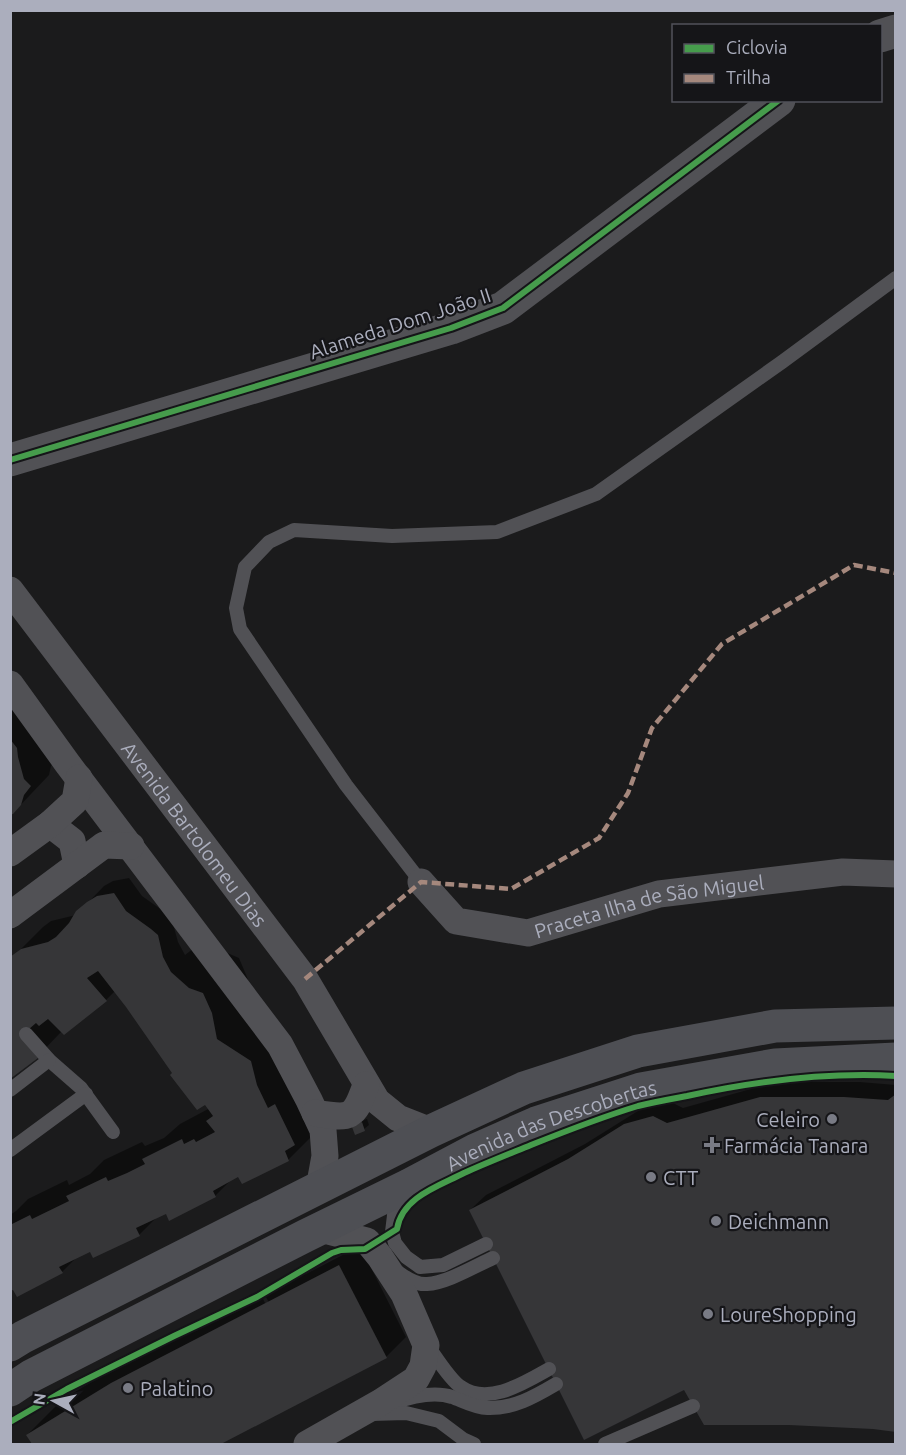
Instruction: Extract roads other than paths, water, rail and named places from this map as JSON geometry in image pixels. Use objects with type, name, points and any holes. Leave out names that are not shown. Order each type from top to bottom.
[{"type":"main road","name":"Avenida das Descobertas","points":[[10,1346],[23,1337],[431,1131],[524,1088],[638,1051],[775,1026],[896,1023]]},
{"type":"main road","name":"Avenida das Descobertas","points":[[10,1390],[31,1376],[475,1150],[536,1123],[640,1089],[775,1065],[896,1059]]},
{"type":"street","name":"Alameda Dom João II","points":[[11,461],[440,331],[503,308],[777,102]]},
{"type":"street","name":"Avenida Bartolomeu Dias","points":[[10,590],[305,979],[377,1101],[398,1118],[431,1131]]},
{"type":"street","points":[[10,684],[280,1045],[323,1130],[325,1156],[319,1189]]},
{"type":"street","points":[[10,853],[50,824],[75,801],[79,778]]},
{"type":"street","points":[[50,824],[72,841],[77,865]]},
{"type":"street","points":[[10,915],[104,845],[131,846]]},
{"type":"street","name":"Praceta Ilha de São Miguel","points":[[421,882],[456,921],[528,933],[659,894],[843,872],[896,873]]},
{"type":"street","points":[[315,1113],[339,1117],[352,1114],[359,1106],[366,1084]]},
{"type":"street","points":[[307,1444],[416,1379],[423,1366],[426,1345],[404,1294],[367,1241],[320,1229]]},
{"type":"lane","points":[[421,882],[346,785],[240,629],[236,608],[245,567],[269,543],[294,530],[392,536],[497,532],[596,494],[896,278]]},
{"type":"lane","points":[[26,1034],[49,1060],[86,1094],[113,1132]]},
{"type":"lane","points":[[10,1090],[49,1060]]},
{"type":"lane","points":[[10,1150],[86,1094]]},
{"type":"lane","points":[[409,1185],[395,1207],[392,1232],[395,1243],[406,1257],[420,1267],[443,1265],[486,1245]]},
{"type":"lane","points":[[380,1257],[408,1280],[426,1284],[450,1278],[493,1258]]},
{"type":"lane","points":[[426,1345],[459,1386],[475,1394],[498,1392],[524,1383],[549,1369]]},
{"type":"lane","points":[[360,1414],[397,1401],[430,1395],[449,1396],[485,1408],[505,1408],[530,1399],[556,1384]]},
{"type":"lane","points":[[605,1444],[693,1406]]},
{"type":"lane","points":[[360,1414],[406,1413],[439,1421],[463,1439],[474,1444]]},
{"type":"place","name":"Celeiro","points":[[832,1119]]},
{"type":"place","name":"Farmácia Tanara","points":[[712,1145]]},
{"type":"place","name":"CTT","points":[[651,1177]]},
{"type":"place","name":"Deichmann","points":[[716,1221]]},
{"type":"place","name":"LoureShopping","points":[[708,1314]]},
{"type":"place","name":"Palatino","points":[[128,1388]]}]
